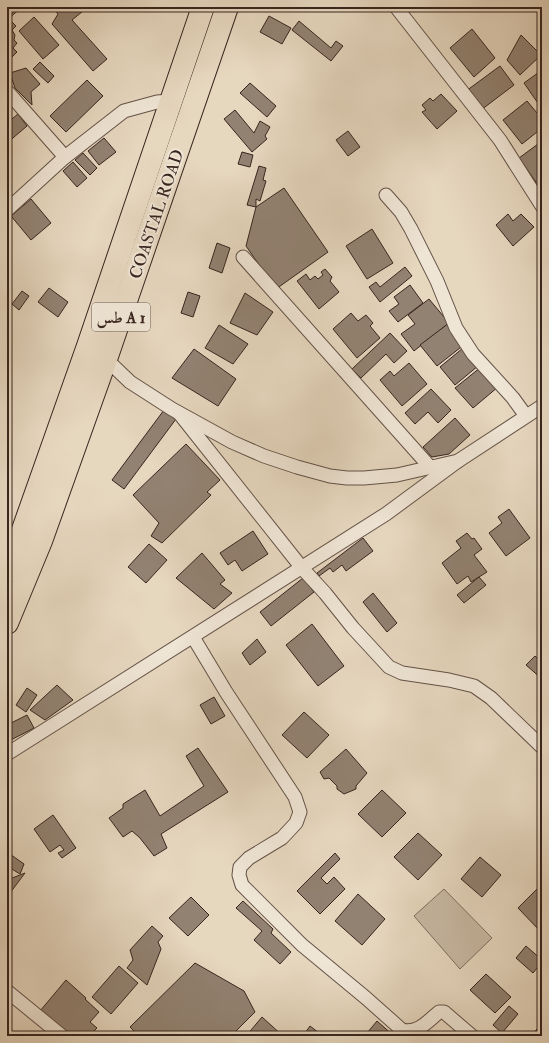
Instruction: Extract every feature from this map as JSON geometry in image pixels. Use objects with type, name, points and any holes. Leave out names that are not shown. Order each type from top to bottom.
[{"type":"highway","name":"COASTAL ROAD","points":[[7,572],[85,354],[203,7]]},
{"type":"highway","name":"COASTAL ROAD","points":[[7,624],[41,541],[106,359],[227,7]]},
{"type":"street","points":[[396,7],[500,140],[542,206]]},
{"type":"street","points":[[7,91],[65,157]]},
{"type":"street","points":[[7,210],[65,157],[124,111],[157,102],[172,101]]},
{"type":"street","points":[[386,195],[401,212],[411,229],[437,281],[456,328],[473,354],[513,398],[526,416]]},
{"type":"street","points":[[243,257],[430,467]]},
{"type":"street","points":[[106,359],[130,382],[179,414],[232,442],[264,456],[330,476],[364,478],[398,475],[458,461]]},
{"type":"street","points":[[7,754],[386,514],[458,461],[542,406]]},
{"type":"street","points":[[179,414],[302,568],[325,593],[353,628],[389,667],[402,673],[449,680],[474,686],[491,698],[542,747]]},
{"type":"street","points":[[193,637],[226,692],[295,797],[300,812],[296,823],[282,838],[249,858],[240,866],[239,875],[242,885],[302,945],[402,1030],[409,1032],[419,1029],[439,1012],[444,1012],[472,1036]]},
{"type":"street","points":[[7,991],[62,1036]]},
{"type":"shaded area","points":[[444,889],[492,938],[460,969],[414,916]]},
{"type":"building","points":[[7,7],[22,7],[7,20]]},
{"type":"building","points":[[88,7],[72,20],[107,59],[93,71],[52,24],[58,14],[53,8]]},
{"type":"building","points":[[269,16],[291,28],[282,44],[260,32]]},
{"type":"building","points":[[34,17],[59,45],[43,59],[19,31]]},
{"type":"building","points":[[9,19],[16,26],[12,30],[15,35],[14,40],[17,43],[13,48],[17,52],[7,62],[7,21]]},
{"type":"building","points":[[299,21],[331,48],[336,41],[343,46],[331,61],[292,30]]},
{"type":"building","points":[[472,29],[495,58],[474,77],[450,48]]},
{"type":"building","points":[[521,35],[541,55],[520,75],[507,60]]},
{"type":"building","points":[[40,62],[54,76],[48,83],[33,69]]},
{"type":"building","points":[[500,66],[514,85],[481,110],[466,91]]},
{"type":"building","points":[[26,68],[40,84],[31,92],[32,105],[15,88],[10,73]]},
{"type":"building","points":[[542,70],[542,109],[524,83]]},
{"type":"building","points":[[87,80],[103,96],[66,132],[50,116]]},
{"type":"building","points":[[250,83],[276,106],[267,117],[240,93]]},
{"type":"building","points":[[441,94],[457,111],[437,129],[422,112],[426,110],[422,105],[430,98],[433,101]]},
{"type":"building","points":[[527,101],[542,119],[542,128],[522,144],[503,120]]},
{"type":"building","points":[[235,110],[254,133],[260,121],[270,127],[265,136],[267,139],[252,152],[224,119]]},
{"type":"building","points":[[18,114],[27,126],[7,143],[7,123]]},
{"type":"building","points":[[348,131],[360,147],[348,156],[336,140]]},
{"type":"building","points":[[104,138],[116,152],[99,165],[88,151]]},
{"type":"building","points":[[538,144],[542,151],[542,181],[538,185],[519,158]]},
{"type":"building","points":[[242,152],[253,155],[250,167],[238,164]]},
{"type":"building","points":[[83,153],[97,168],[90,175],[75,160]]},
{"type":"building","points":[[73,162],[87,178],[77,187],[63,171]]},
{"type":"building","points":[[259,166],[266,168],[263,180],[266,181],[260,201],[256,199],[256,207],[247,205]]},
{"type":"building","points":[[284,188],[328,252],[276,289],[246,246],[256,207]]},
{"type":"building","points":[[31,199],[51,223],[31,240],[11,216]]},
{"type":"building","points":[[508,214],[513,221],[521,214],[534,227],[513,246],[496,225]]},
{"type":"building","points":[[372,229],[393,263],[367,279],[346,246]]},
{"type":"building","points":[[217,243],[230,248],[222,273],[209,268]]},
{"type":"building","points":[[405,267],[412,276],[380,302],[369,287],[376,282],[380,287]]},
{"type":"building","points":[[325,269],[332,277],[330,281],[339,292],[319,309],[297,281],[306,274],[310,280],[315,276],[318,279],[323,275],[321,272]]},
{"type":"building","points":[[410,285],[423,303],[398,322],[389,311],[399,304],[394,297]]},
{"type":"building","points":[[49,288],[68,302],[58,317],[38,302]]},
{"type":"building","points":[[22,291],[29,296],[19,310],[12,304]]},
{"type":"building","points":[[188,292],[200,296],[193,317],[181,313]]},
{"type":"building","points":[[245,293],[273,312],[257,335],[230,323]]},
{"type":"building","points":[[429,299],[449,323],[414,351],[401,334],[415,324],[408,315]]},
{"type":"building","points":[[351,313],[358,321],[366,315],[373,323],[370,326],[380,338],[357,358],[333,329]]},
{"type":"building","points":[[449,323],[465,344],[437,366],[420,345]]},
{"type":"building","points":[[219,325],[248,344],[233,364],[205,348]]},
{"type":"building","points":[[390,333],[407,351],[394,363],[386,354],[361,378],[352,369]]},
{"type":"building","points":[[463,348],[478,366],[455,385],[440,367]]},
{"type":"building","points":[[194,349],[236,379],[218,406],[172,378]]},
{"type":"building","points":[[409,363],[427,384],[402,406],[380,380],[390,371],[394,376]]},
{"type":"building","points":[[481,367],[498,387],[473,408],[455,388]]},
{"type":"building","points":[[431,389],[451,410],[438,423],[428,412],[415,424],[405,413]]},
{"type":"building","points":[[164,410],[176,419],[124,489],[112,480]]},
{"type":"building","points":[[455,418],[470,435],[449,454],[432,457],[423,447]]},
{"type":"building","points":[[186,444],[220,480],[207,492],[211,495],[162,543],[151,536],[159,523],[133,495]]},
{"type":"building","points":[[509,509],[530,538],[506,556],[489,533],[502,523],[498,517]]},
{"type":"building","points":[[253,531],[268,554],[242,571],[235,560],[228,565],[220,553]]},
{"type":"building","points":[[467,533],[472,539],[474,538],[482,549],[474,555],[487,572],[471,582],[468,576],[457,584],[442,563],[461,548],[456,541]]},
{"type":"building","points":[[363,538],[373,551],[346,571],[342,565],[333,572],[330,568],[319,576],[317,573]]},
{"type":"building","points":[[149,544],[167,560],[146,583],[128,567]]},
{"type":"building","points":[[202,553],[225,580],[220,584],[232,593],[214,609],[176,578]]},
{"type":"building","points":[[479,577],[486,585],[464,603],[457,595]]},
{"type":"building","points":[[303,578],[314,592],[271,626],[260,612]]},
{"type":"building","points":[[373,593],[397,623],[387,632],[363,602]]},
{"type":"building","points":[[312,624],[344,666],[318,686],[286,645]]},
{"type":"building","points":[[257,639],[266,652],[250,665],[242,653]]},
{"type":"building","points":[[535,656],[542,662],[542,679],[526,665]]},
{"type":"building","points":[[57,685],[73,700],[45,720],[30,710]]},
{"type":"building","points":[[27,688],[37,695],[26,712],[16,705]]},
{"type":"building","points":[[214,697],[225,716],[211,724],[200,705]]},
{"type":"building","points":[[304,712],[329,735],[307,758],[282,735]]},
{"type":"building","points":[[27,715],[34,728],[7,742],[7,725]]},
{"type":"building","points":[[198,748],[228,792],[161,834],[167,848],[154,856],[140,838],[132,831],[123,837],[109,818],[123,808],[123,804],[145,790],[160,816],[204,786],[186,756]]},
{"type":"building","points":[[346,749],[367,773],[356,786],[356,789],[344,794],[337,789],[337,786],[329,778],[324,779],[320,772]]},
{"type":"building","points":[[382,790],[406,813],[382,837],[358,814]]},
{"type":"building","points":[[53,815],[76,848],[62,858],[58,853],[64,850],[60,845],[50,852],[34,829]]},
{"type":"building","points":[[418,833],[442,855],[418,880],[394,857]]},
{"type":"building","points":[[7,852],[24,864],[20,874],[7,866]]},
{"type":"building","points":[[335,853],[340,859],[321,878],[327,884],[334,877],[345,889],[320,914],[297,891]]},
{"type":"building","points":[[480,857],[501,875],[482,897],[461,879]]},
{"type":"building","points":[[25,873],[7,897],[7,880]]},
{"type":"building","points":[[540,886],[542,888],[542,933],[518,908]]},
{"type":"building","points":[[358,894],[385,919],[362,945],[335,921]]},
{"type":"building","points":[[191,897],[209,915],[188,936],[169,918]]},
{"type":"building","points":[[243,901],[273,929],[271,933],[291,952],[280,964],[254,940],[262,931],[236,908]]},
{"type":"building","points":[[152,926],[163,936],[158,942],[161,949],[147,985],[127,968],[133,960],[130,950]]},
{"type":"building","points":[[526,946],[542,960],[533,973],[516,958]]},
{"type":"building","points":[[195,963],[244,991],[255,1012],[231,1036],[139,1036],[130,1027]]},
{"type":"building","points":[[119,966],[138,983],[111,1014],[92,997]]},
{"type":"building","points":[[486,974],[511,997],[495,1013],[470,990]]},
{"type":"building","points":[[66,980],[99,1012],[90,1022],[97,1028],[89,1036],[69,1036],[40,1011]]},
{"type":"building","points":[[509,1006],[518,1014],[502,1033],[493,1025]]},
{"type":"building","points":[[262,1017],[283,1036],[246,1036]]},
{"type":"building","points":[[377,1021],[394,1036],[371,1036],[367,1033]]},
{"type":"building","points":[[310,1026],[323,1036],[303,1036]]},
{"type":"building","points":[[537,1029],[542,1036],[531,1036]]}]
